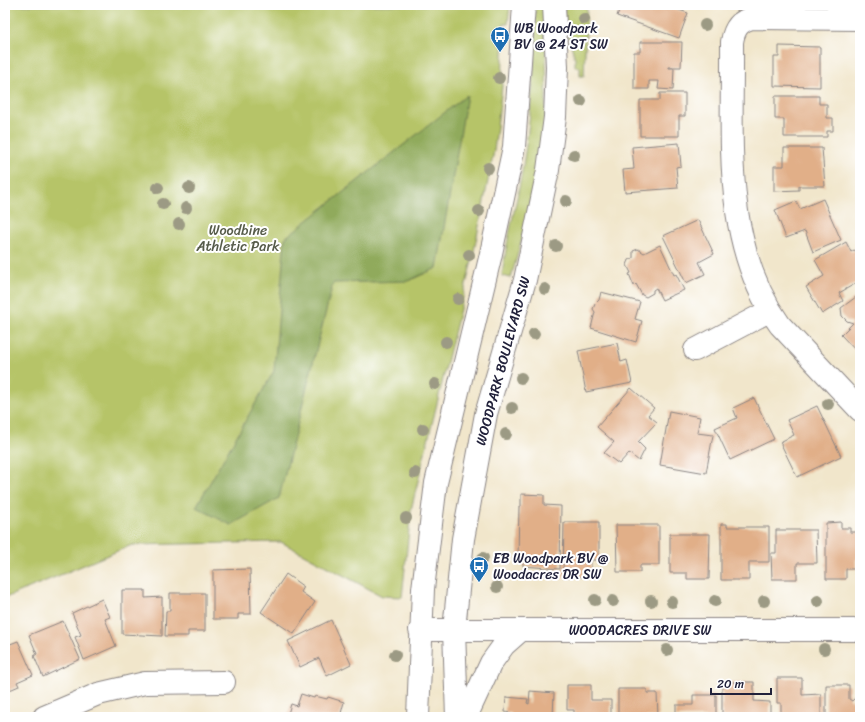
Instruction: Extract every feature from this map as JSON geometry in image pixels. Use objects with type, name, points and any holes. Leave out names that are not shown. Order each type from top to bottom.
[{"type":"street","points":[[418,717],[420,630],[423,588],[436,483],[489,265],[514,147],[524,5]]},
{"type":"street","name":"WOODPARK BOULEVARD SW","points":[[457,717],[454,630],[463,539],[478,452],[499,365],[525,280],[548,170],[555,117],[557,67],[554,5]]},
{"type":"street","points":[[860,19],[752,18],[745,20],[734,31],[732,42],[734,196],[745,254],[757,286],[769,311],[792,339],[860,410]]},
{"type":"street","points":[[695,350],[769,311]]},
{"type":"street","name":"WOODACRES DRIVE SW","points":[[420,630],[860,630]]},
{"type":"street","points":[[466,717],[491,663],[504,644],[521,630]]},
{"type":"street","points":[[44,717],[98,694],[144,683],[224,682]]},
{"type":"green space","name":"Woodbine Athletic Park","points":[[5,5],[510,5],[508,24],[504,24],[502,87],[494,151],[473,256],[411,510],[402,597],[382,596],[281,542],[132,545],[5,598]]},
{"type":"green space","points":[[535,5],[543,5],[546,62],[545,120],[536,180],[511,278],[502,276],[522,172],[528,131],[534,68]]},
{"type":"green space","points":[[564,5],[587,5],[584,76],[580,76],[580,67],[575,67],[575,59],[565,23]]},
{"type":"green space","points":[[467,95],[437,268],[408,281],[333,283],[279,498],[231,525],[196,507],[274,371],[285,238]]},
{"type":"building","points":[[621,5],[664,5],[688,13],[679,38],[617,16]]},
{"type":"building","points":[[640,42],[682,42],[681,67],[669,67],[674,68],[673,90],[658,89],[659,81],[649,81],[649,89],[634,89],[634,52],[640,52]]},
{"type":"building","points":[[779,46],[820,47],[820,87],[774,86],[774,57],[779,57]]},
{"type":"building","points":[[660,93],[685,93],[685,116],[679,116],[679,136],[640,136],[640,100],[660,100]]},
{"type":"building","points":[[775,96],[819,96],[819,104],[827,104],[827,118],[833,118],[833,131],[827,131],[827,137],[784,137],[784,119],[775,119]]},
{"type":"building","points":[[679,143],[681,166],[676,167],[678,188],[625,192],[623,170],[634,169],[632,147]]},
{"type":"building","points":[[784,148],[822,148],[825,186],[799,186],[799,190],[774,191],[774,166],[784,166]]},
{"type":"building","points":[[823,199],[841,240],[813,252],[805,231],[786,238],[775,210],[796,201],[800,209]]},
{"type":"building","points":[[698,220],[714,254],[699,262],[705,274],[686,283],[663,236]]},
{"type":"building","points":[[846,242],[851,252],[854,250],[860,253],[860,281],[839,293],[843,301],[822,314],[806,287],[824,276],[815,260]]},
{"type":"building","points":[[660,245],[674,275],[676,274],[684,290],[662,300],[656,288],[653,290],[653,293],[646,297],[642,295],[636,284],[634,286],[629,274],[631,273],[627,265],[629,260],[633,258],[633,251],[638,249],[644,253]]},
{"type":"building","points":[[601,292],[640,302],[635,319],[642,321],[636,342],[591,328],[595,312],[593,309],[599,300]]},
{"type":"building","points":[[860,294],[860,355],[841,335],[853,323],[847,321],[842,316],[841,308]]},
{"type":"building","points":[[617,343],[621,362],[627,360],[632,383],[586,392],[578,351]]},
{"type":"building","points":[[631,388],[654,408],[648,415],[657,422],[638,442],[645,449],[639,461],[629,453],[619,464],[604,453],[614,442],[597,427]]},
{"type":"building","points":[[754,398],[774,439],[730,460],[715,428],[737,418],[733,408]]},
{"type":"building","points":[[817,406],[841,456],[797,477],[780,442],[794,435],[787,420]]},
{"type":"building","points":[[669,411],[700,417],[697,433],[713,435],[706,473],[660,465]]},
{"type":"building","points":[[521,494],[544,495],[544,505],[561,506],[560,569],[523,566],[523,558],[518,558],[519,506],[521,506]]},
{"type":"building","points":[[564,522],[599,522],[599,560],[591,560],[591,570],[584,570],[584,577],[563,577]]},
{"type":"building","points":[[841,522],[841,528],[850,528],[850,532],[860,532],[860,559],[856,559],[856,569],[846,569],[846,579],[826,579],[826,523]]},
{"type":"building","points":[[721,524],[727,524],[727,527],[769,527],[769,562],[749,562],[749,580],[721,580]]},
{"type":"building","points":[[616,525],[659,525],[659,565],[640,565],[640,572],[617,572]]},
{"type":"building","points":[[776,530],[816,530],[817,563],[797,563],[797,579],[772,579],[771,553],[776,553]]},
{"type":"building","points":[[670,534],[710,534],[709,579],[687,579],[687,573],[670,573]]},
{"type":"building","points":[[250,569],[251,614],[238,614],[238,619],[213,619],[213,570]]},
{"type":"building","points":[[286,574],[304,587],[301,592],[315,602],[294,634],[261,612]]},
{"type":"building","points":[[122,590],[145,590],[145,598],[162,597],[162,636],[122,634]]},
{"type":"building","points":[[170,593],[205,593],[205,631],[188,631],[188,636],[165,636],[166,611],[170,611]]},
{"type":"building","points":[[102,599],[110,617],[105,619],[116,646],[84,660],[75,637],[81,635],[72,613]]},
{"type":"building","points":[[331,620],[351,664],[327,676],[319,658],[300,667],[288,641]]},
{"type":"building","points":[[63,621],[80,659],[43,677],[34,656],[37,654],[29,635]]},
{"type":"building","points":[[18,641],[33,675],[17,682],[19,686],[5,692],[5,646]]},
{"type":"building","points":[[777,678],[802,678],[802,695],[821,694],[821,717],[781,717],[781,703],[777,703]]},
{"type":"building","points":[[722,682],[754,682],[754,701],[770,702],[770,717],[722,717]]},
{"type":"building","points":[[567,685],[591,685],[591,700],[611,700],[611,717],[574,717],[574,710],[567,710]]},
{"type":"building","points":[[826,685],[849,685],[849,699],[852,701],[855,698],[860,698],[860,717],[826,717]]},
{"type":"building","points":[[618,689],[647,689],[647,693],[657,693],[658,717],[618,717]]},
{"type":"building","points":[[530,691],[554,693],[553,717],[511,717],[511,713],[505,712],[506,697],[528,699],[527,703],[529,704]]},
{"type":"building","points":[[301,694],[314,698],[315,696],[327,699],[328,697],[344,702],[340,717],[287,717],[291,704],[297,706]]},
{"type":"building","points":[[693,695],[716,695],[716,717],[676,717],[676,705],[693,705]]},
{"type":"place","name":"WB Woodpark BV @ 24 ST SW","points":[[500,53]]},
{"type":"place","name":"EB Woodpark BV @ Woodacres DR SW","points":[[479,583]]}]
